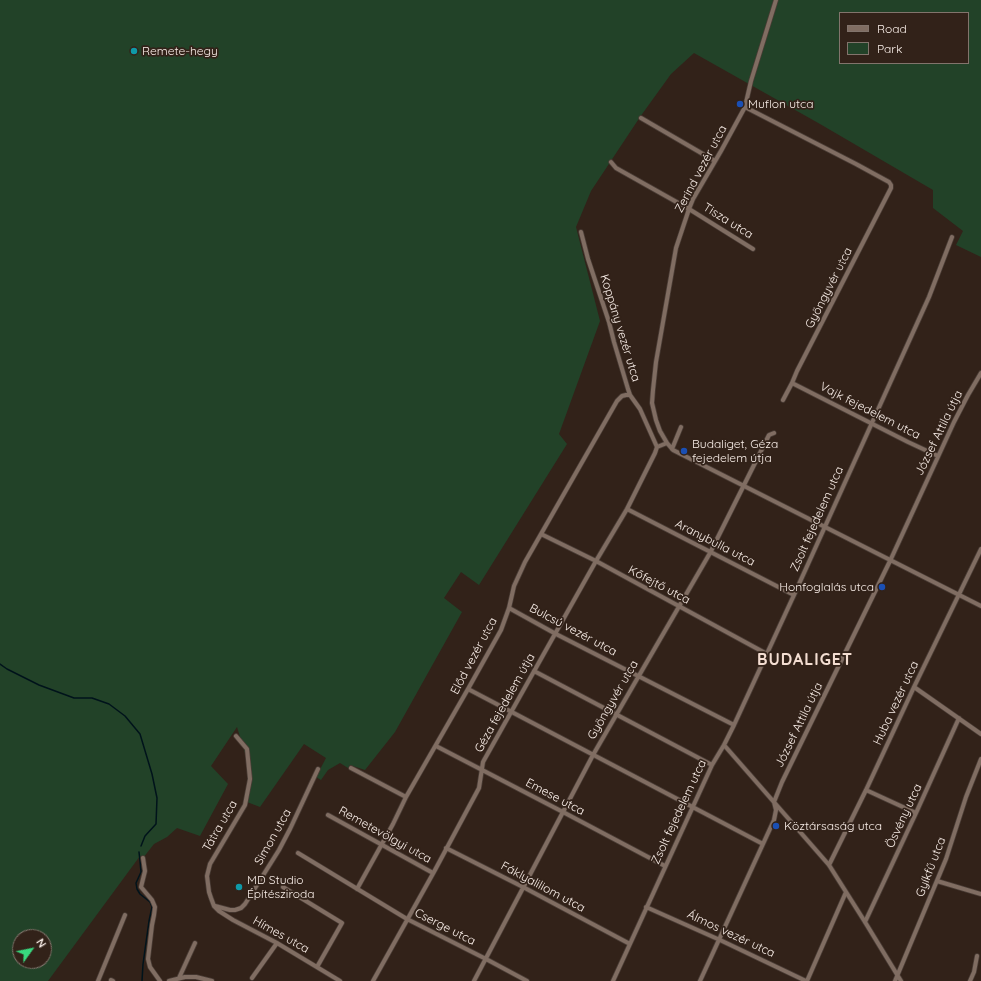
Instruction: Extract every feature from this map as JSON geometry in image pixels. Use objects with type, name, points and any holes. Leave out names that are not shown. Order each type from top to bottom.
[{"type":"street","name":"Zerind vezér utca","points":[[667,443],[656,420],[652,396],[656,362],[676,248],[689,209],[745,107],[776,0]]},
{"type":"street","name":"Gyöngyvér utca","points":[[745,107],[856,164],[889,182],[891,185],[891,188],[783,400]]},
{"type":"street","points":[[641,118],[715,161]]},
{"type":"street","name":"Tisza utca","points":[[611,162],[616,168],[689,209],[752,249]]},
{"type":"street","name":"Koppány vezér utca","points":[[581,232],[586,252],[607,314],[630,395],[640,409],[657,447]]},
{"type":"street","name":"Zsolt fejedelem utca","points":[[613,981],[692,806],[734,725],[794,595],[929,297],[952,237]]},
{"type":"street","name":"József Attila útja","points":[[700,981],[774,820],[776,810],[774,802],[786,775],[890,560],[964,402],[981,373]]},
{"type":"street","name":"Vajk fejedelem utca","points":[[792,383],[938,456]]},
{"type":"street","name":"Előd vezér utca","points":[[357,888],[393,824],[406,797],[501,630],[509,608],[514,586],[525,562],[616,401],[622,396],[630,395]]},
{"type":"street","points":[[672,449],[681,427]]},
{"type":"street","name":"Gyöngyvér utca","points":[[474,981],[593,754],[710,552],[769,435],[774,433]]},
{"type":"street","points":[[657,447],[667,443],[672,449],[981,606]]},
{"type":"street","name":"Géza fejedelem útja","points":[[372,981],[479,788],[483,762],[627,509],[656,453],[657,447]]},
{"type":"street","name":"Aranybulla utca","points":[[627,509],[794,595]]},
{"type":"street","name":"Kőfejtő utca","points":[[541,534],[767,654]]},
{"type":"street","name":"Huba vezér utca","points":[[829,865],[981,549]]},
{"type":"street","name":"Bulcsú vezér utca","points":[[509,608],[556,634],[734,725]]},
{"type":"street","points":[[534,671],[712,765]]},
{"type":"street","points":[[914,687],[981,734]]},
{"type":"street","points":[[468,689],[763,844]]},
{"type":"street","name":"Ösvény utca","points":[[865,922],[959,718]]},
{"type":"street","name":"Tátra utca","points":[[214,906],[207,876],[210,864],[245,805],[250,779],[247,749],[236,736]]},
{"type":"street","points":[[724,745],[829,865],[901,981]]},
{"type":"street","name":"Emese utca","points":[[436,746],[665,866]]},
{"type":"street","name":"Gyíkfű utca","points":[[894,981],[946,859],[966,797],[981,759]]},
{"type":"street","points":[[350,768],[406,797]]},
{"type":"street","name":"Simon utca","points":[[214,906],[236,910],[245,904],[279,850],[318,769]]},
{"type":"street","points":[[866,790],[916,813]]},
{"type":"street","name":"Remetevölgyi utca","points":[[328,815],[433,873]]},
{"type":"street","name":"Fáklyaliliom utca","points":[[446,848],[630,944]]},
{"type":"street","name":"Cserge utca","points":[[298,853],[407,919],[527,981]]},
{"type":"street","points":[[143,858],[145,871],[141,885],[155,906],[148,956],[150,967],[160,981]]},
{"type":"street","points":[[937,881],[981,894]]},
{"type":"street","points":[[283,887],[342,923],[317,967]]},
{"type":"street","points":[[807,981],[846,892]]},
{"type":"street","name":"Hímes utca","points":[[214,906],[219,912],[317,967],[331,979],[340,981]]},
{"type":"street","name":"Álmos vezér utca","points":[[646,907],[807,981]]},
{"type":"street","points":[[98,981],[125,915]]},
{"type":"street","points":[[179,978],[195,943]]},
{"type":"street","points":[[252,978],[276,943]]},
{"type":"street","points":[[970,981],[974,972],[977,956]]},
{"type":"street","points":[[169,981],[190,977],[212,981]]},
{"type":"green space","points":[[0,0],[981,0],[981,257],[956,245],[963,231],[933,208],[933,190],[694,53],[671,74],[640,117],[591,191],[576,227],[600,321],[559,434],[567,444],[479,585],[461,572],[444,598],[462,612],[395,732],[365,770],[350,765],[348,768],[340,763],[328,770],[321,780],[316,777],[326,758],[304,744],[260,807],[247,802],[248,763],[237,727],[211,766],[228,784],[200,836],[177,828],[167,837],[154,844],[143,858],[140,856],[48,981],[0,981]]},
{"type":"waterway","points":[[0,664],[39,685],[74,698],[92,698],[109,704],[125,716],[140,734],[152,774],[157,798],[156,824],[145,836],[141,846]]},
{"type":"waterway","points":[[139,852],[141,872],[136,883],[137,889],[140,894],[150,902],[152,907],[143,964],[142,981]]},
{"type":"place","name":"Remete-hegy","points":[[134,51]]},
{"type":"place","name":"Muflon utca","points":[[740,104]]},
{"type":"place","name":"Budaliget, Géza fejedelem útja","points":[[684,451]]},
{"type":"place","name":"Honfoglalás utca","points":[[882,587]]},
{"type":"place","name":"Köztársaság utca","points":[[776,826]]},
{"type":"place","name":"MD Studio Építésziroda","points":[[239,887]]},
{"type":"district","name":"BUDALIGET","points":[[805,660]]}]
